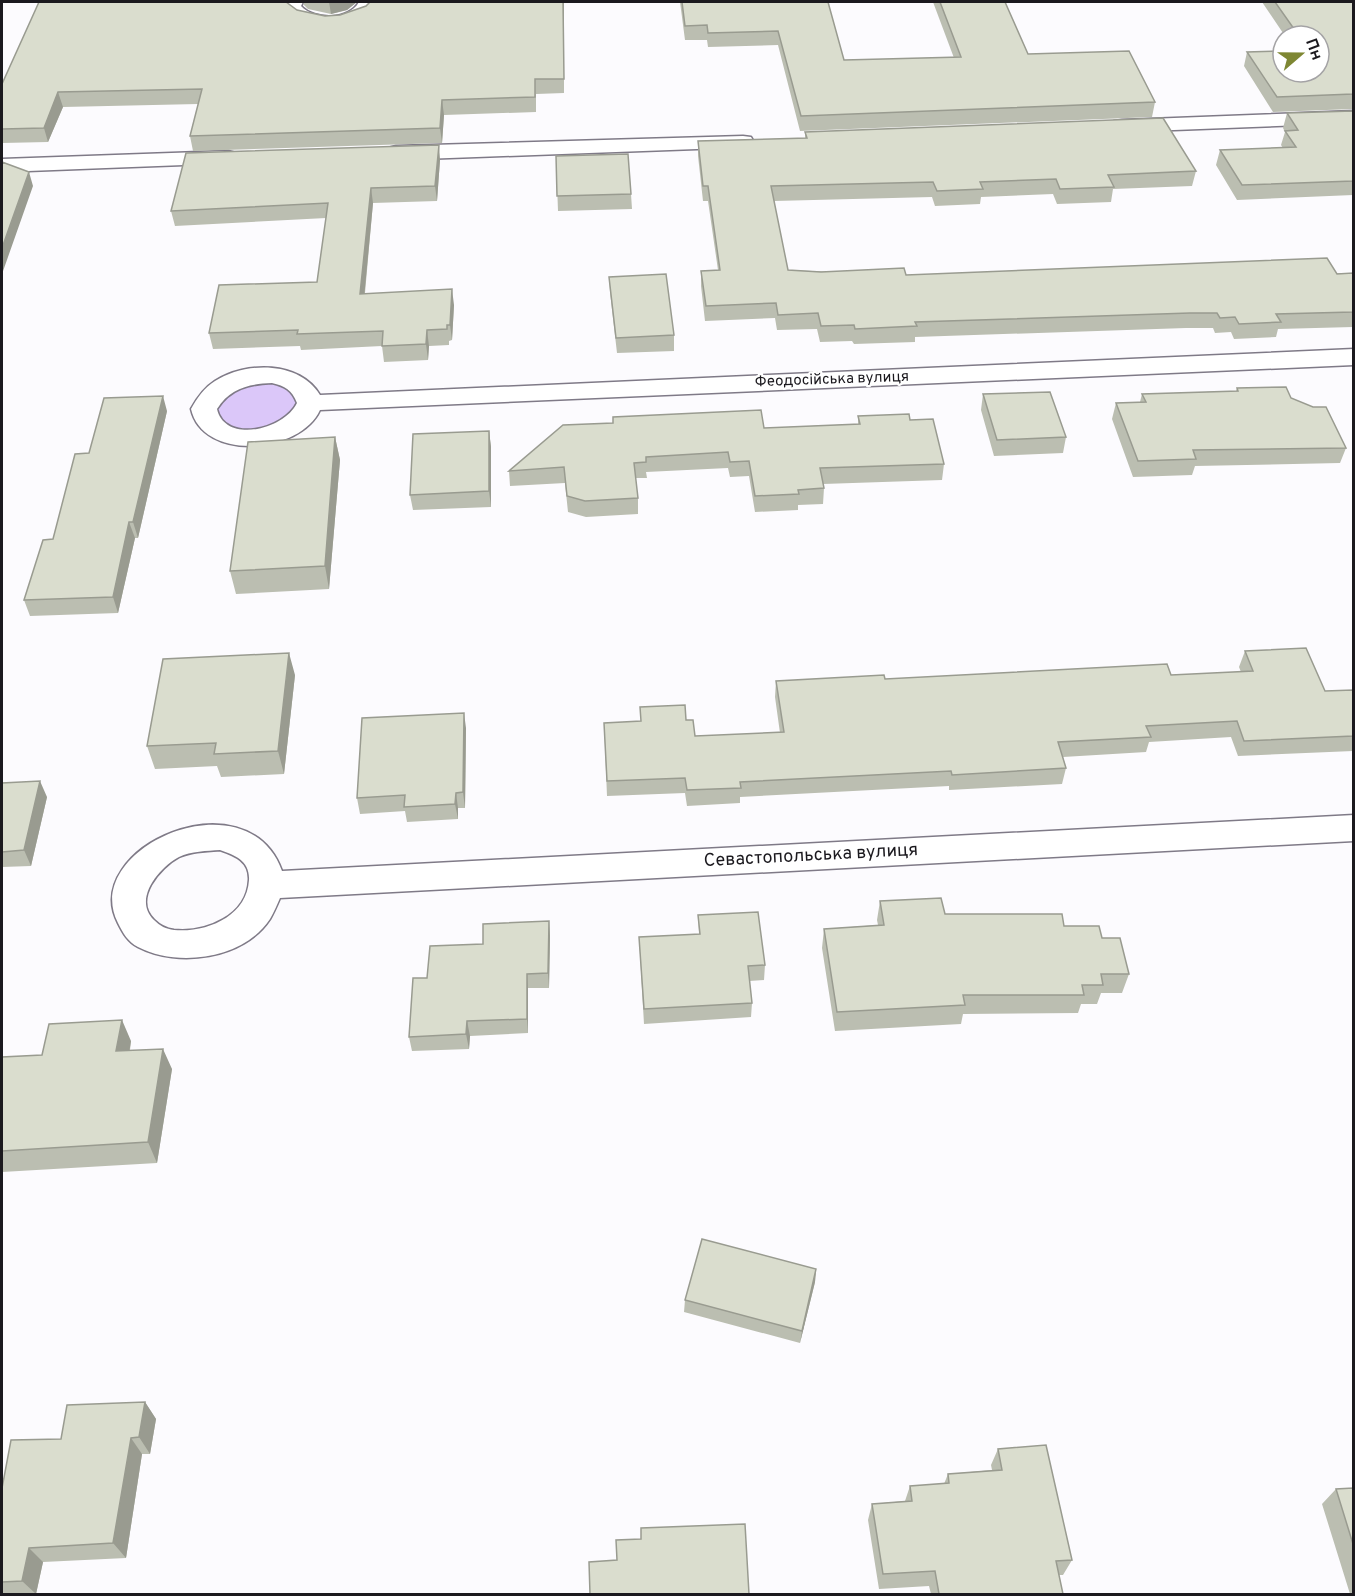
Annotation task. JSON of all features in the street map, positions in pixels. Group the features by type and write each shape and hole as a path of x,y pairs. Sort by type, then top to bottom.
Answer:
{"street":[{"path":"294,2 291,7 295,14 320,22 354,17 364,11 369,2 392,3"},
{"path":"1103,127 1353,117"},
{"path":"373,154 768,141"},
{"path":"2,166 253,158"},
{"name":"Феодосійська вулиця","path":"310,403 1353,357"},
{"name":"Севастопольська вулиця","path":"268,885 1353,828"}],"shaded area":[{"path":"249,377 306,390 288,428 222,433 211,396"}],"building":[{"path":"39,2 286,2 297,10 325,16 340,15 366,6 370,2 563,2 564,79 535,79 535,97 442,100 440,128 190,136 202,89 58,92 44,128 2,129 2,84"},
{"path":"682,2 828,2 844,60 961,57 940,2 1005,2 1028,54 1129,51 1155,102 801,116 778,31 708,33 707,25 685,26"},
{"path":"1275,2 1353,2 1353,94 1277,97 1247,52 1271,51 1271,84 1331,84 1331,24 1291,24"},
{"path":"1353,111 1353,181 1242,185 1220,150 1296,147 1285,131 1298,130 1287,113"},
{"path":"1163,118 1196,171 1108,175 1114,187 1060,189 1056,179 980,182 983,189 937,191 933,182 771,186 788,270 821,272 904,268 906,275 1327,258 1337,274 1353,273 1353,312 1276,314 1281,322 1239,324 1235,317 1220,318 1217,313 1190,313 915,322 917,326 855,329 854,325 821,326 818,313 778,315 776,303 706,306 701,271 720,270 708,186 703,186 698,141 807,138 805,132"},
{"path":"439,145 435,186 371,188 360,294 452,289 450,325 447,325 447,329 427,330 426,344 382,346 383,331 297,334 298,330 209,333 219,285 317,282 328,203 171,211 186,153"},
{"path":"628,154 631,194 557,196 556,156"},
{"path":"2,162 29,172 2,248"},
{"path":"666,274 674,335 616,338 609,277"},
{"path":"1286,387 1291,398 1313,407 1326,407 1346,448 1193,450 1196,459 1138,461 1116,403 1146,402 1142,394"},
{"path":"1050,392 1066,437 997,440 983,394"},
{"path":"163,396 133,522 129,522 113,597 24,600 43,540 53,539 75,454 89,453 104,398"},
{"path":"761,410 764,428 860,424 858,416 909,414 910,420 933,419 944,464 820,468 824,488 798,490 799,494 755,496 749,461 730,462 728,452 646,457 646,462 634,463 638,498 585,501 567,496 564,467 509,471 563,425 613,423 613,417"},
{"path":"489,431 489,491 410,495 413,434"},
{"path":"335,437 325,566 230,571 248,442"},
{"path":"1306,648 1325,691 1353,690 1353,736 1244,741 1237,721 1146,726 1151,737 1058,742 1066,768 952,775 951,771 740,782 741,788 687,790 685,778 607,781 604,723 641,721 640,707 685,705 686,720 693,720 695,736 784,732 776,681 884,675 885,679 1167,664 1171,675 1253,671 1245,651"},
{"path":"289,653 278,751 214,754 216,743 147,746 163,659"},
{"path":"464,713 463,792 456,793 455,804 404,807 405,795 357,798 362,718"},
{"path":"40,781 24,850 2,852 2,783"},
{"path":"941,898 945,914 1062,914 1064,926 1099,926 1102,938 1120,938 1129,974 1101,974 1103,985 1082,985 1084,995 963,995 965,1005 837,1012 824,929 884,925 880,901"},
{"path":"758,912 765,965 748,966 752,1003 644,1009 639,937 700,934 698,915"},
{"path":"549,921 548,973 527,974 527,1019 467,1021 466,1034 409,1037 413,978 427,978 430,946 483,944 483,924"},
{"path":"122,1020 116,1051 163,1049 148,1142 2,1151 2,1057 42,1055 49,1024"},
{"path":"702,1239 816,1269 802,1331 685,1300"},
{"path":"145,1402 139,1437 131,1438 113,1543 29,1548 22,1581 2,1582 2,1488 11,1440 61,1439 67,1405"},
{"path":"1046,1445 1072,1560 1056,1561 1063,1594 939,1594 935,1571 883,1574 872,1504 912,1501 910,1486 949,1483 948,1474 1002,1470 998,1449"},
{"path":"1353,1488 1353,1544 1336,1489"},
{"path":"745,1524 749,1594 590,1594 589,1562 617,1560 616,1540 641,1539 641,1528"}]}
